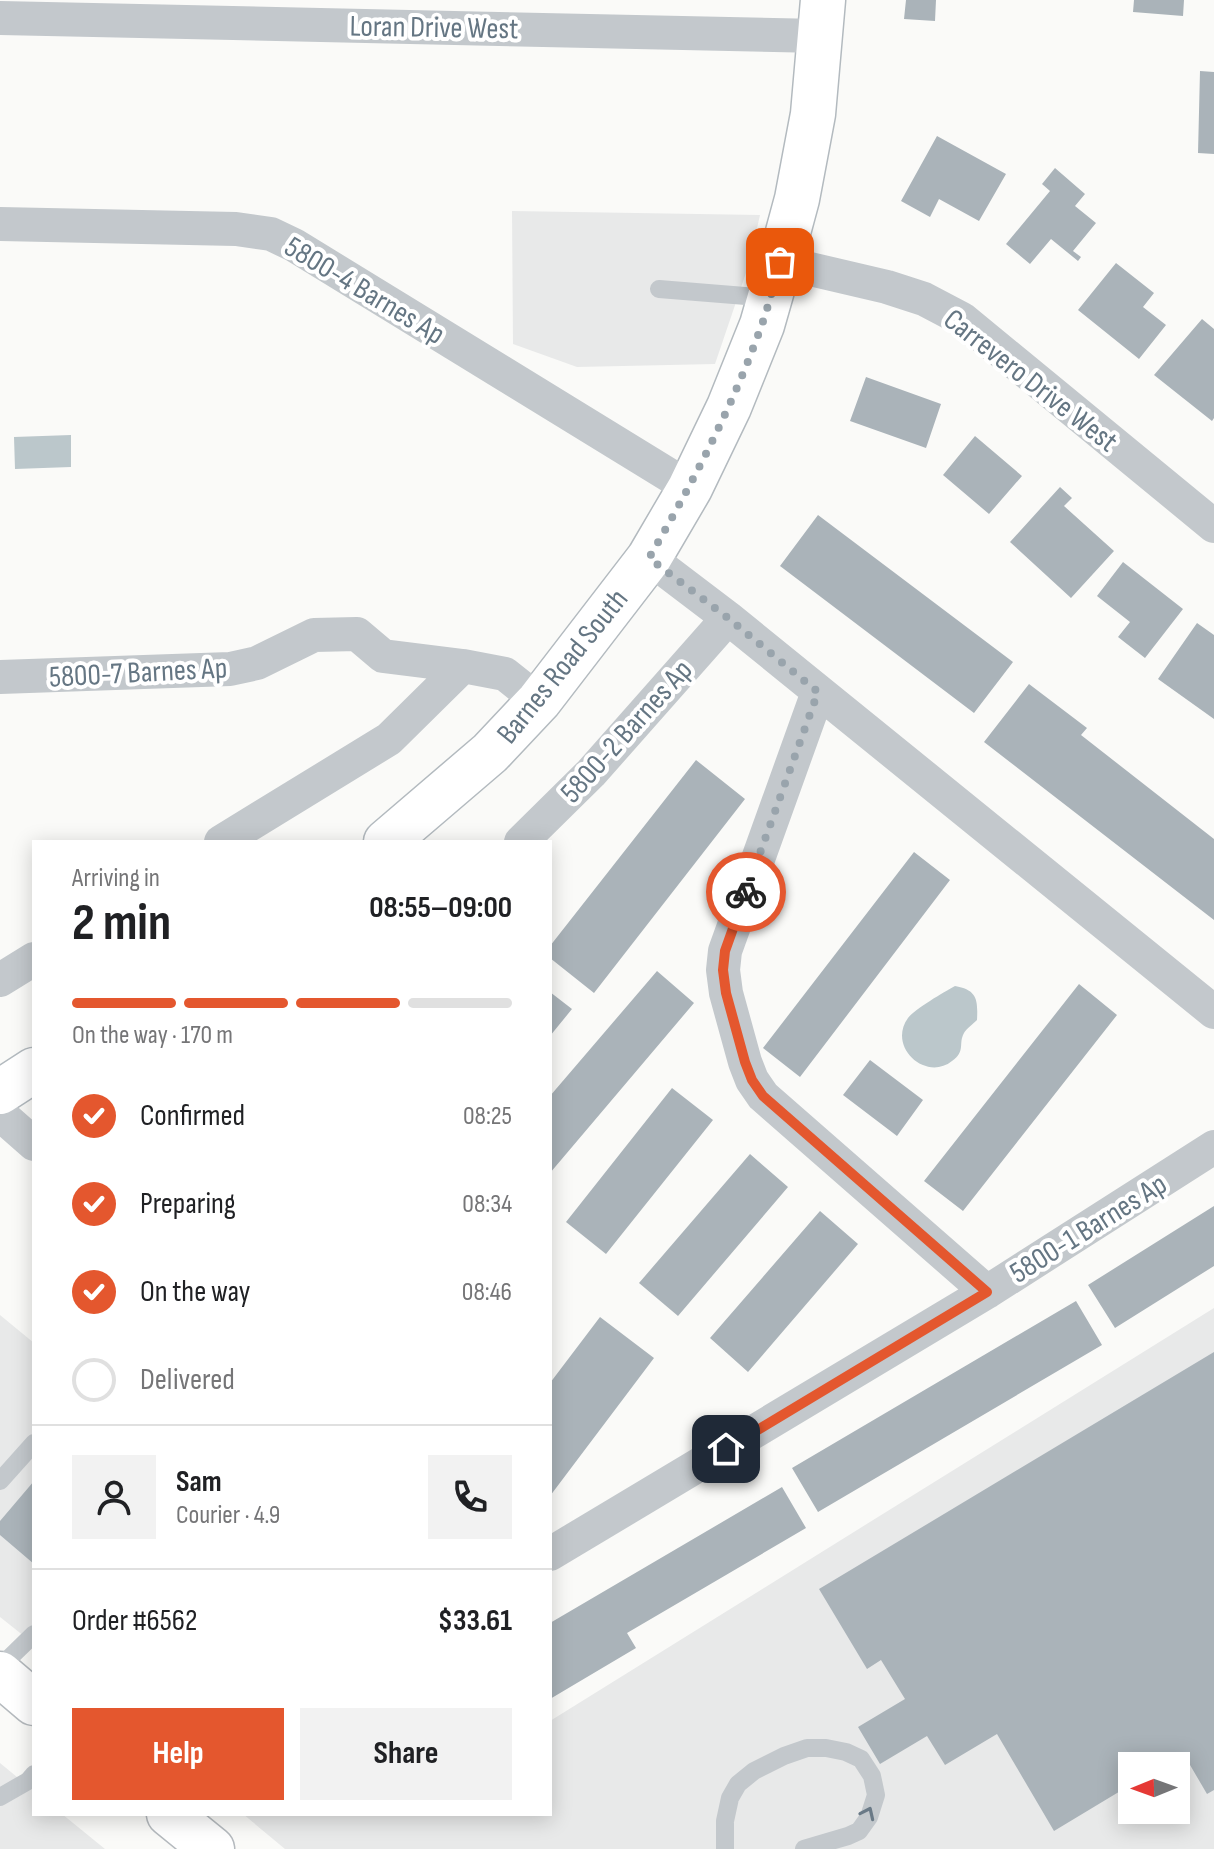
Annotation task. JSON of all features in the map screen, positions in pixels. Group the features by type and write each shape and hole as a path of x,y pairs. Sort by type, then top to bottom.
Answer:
{"street":[{"name":"Loran Drive West","path":"0,18 822,18"},
{"name":"Barnes Road South","path":"388,840 490,753 539,701 649,558 690,488 729,407 762,325 775,280 797,199 813,114 822,18"},
{"name":"5800-4 Barnes Ap","path":"0,224 236,229 271,234 294,245 690,488"},
{"name":"Carrevero Drive West","path":"775,280 887,287 924,299 962,319 1214,526"},
{"path":"649,558 728,618 1214,1012"},
{"name":"5800-2 Barnes Ap","path":"523,840 591,773 728,618"},
{"name":"5800-7 Barnes Ap","path":"0,677 230,669 257,663 314,635 357,634 383,656 505,674 539,701"},
{"path":"224,840 389,739 463,666"},
{"path":"818,692 725,951 723,970 726,993 745,1062 763,1096 987,1292"},
{"path":"0,980 32,960"},
{"path":"0,1092 32,1071"},
{"path":"0,1114 32,1142"},
{"name":"5800-1 Barnes Ap","path":"552,1553 987,1292 1214,1147"},
{"path":"0,1674 32,1701"},
{"path":"171,1816 212,1849"}],"lane":[{"path":"659,289 775,280"},
{"path":"0,1481 32,1445"},
{"path":"0,1667 32,1636"},
{"path":"725,1849 725,1821 730,1798 738,1784 754,1771 807,1748 846,1752 861,1759 872,1776 876,1795 869,1817 859,1831 804,1849"},
{"path":"0,1797 32,1776"}],"shaded area":[{"path":"512,211 760,215 749,264 715,364 577,367 513,344"},
{"path":"71,435 71,467 15,469 14,437"},
{"path":"955,986 968,990 975,997 977,1020 964,1033 960,1051 952,1061 942,1066 921,1064 906,1050 902,1040 903,1029 912,1014"},
{"path":"1214,1308 1214,1849 285,1849 245,1816 552,1816 552,1720"},
{"path":"0,1315 32,1341 32,1642 0,1617"},
{"path":"0,1763 32,1789 32,1816 64,1816 105,1849 0,1849"}],"building":[{"path":"906,0 936,0 935,21 904,19"},
{"path":"1134,0 1184,0 1183,16 1133,12"},
{"path":"1200,71 1214,72 1214,154 1198,153"},
{"path":"937,136 1006,174 979,221 939,199 930,217 901,201"},
{"path":"1055,168 1085,194 1075,206 1096,223 1073,251 1081,257 1078,261 1051,239 1030,264 1006,244 1050,191 1042,184"},
{"path":"1116,263 1154,293 1143,307 1166,325 1139,359 1078,310"},
{"path":"1202,319 1214,329 1212,421 1154,375"},
{"path":"866,377 941,404 926,448 850,421"},
{"path":"975,436 1022,476 989,514 943,475"},
{"path":"1060,487 1072,498 1064,506 1114,551 1071,598 1010,542"},
{"path":"818,515 1013,662 974,713 780,566"},
{"path":"1123,562 1183,609 1145,658 1118,637 1130,622 1097,596"},
{"path":"1197,623 1214,635 1214,719 1158,679"},
{"path":"1029,684 1087,728 1081,735 1214,839 1214,920 984,742"},
{"path":"696,760 745,799 594,993 552,960 552,943"},
{"path":"914,852 950,880 800,1077 763,1048"},
{"path":"657,971 694,1003 552,1171 552,1094"},
{"path":"1079,984 1117,1015 963,1211 924,1181"},
{"path":"552,994 572,1009 552,1034"},
{"path":"870,1060 923,1100 897,1136 843,1095"},
{"path":"672,1088 713,1120 606,1254 566,1222"},
{"path":"750,1154 788,1187 678,1316 639,1283"},
{"path":"1214,1206 1214,1266 1115,1328 1088,1285"},
{"path":"820,1211 858,1244 748,1372 710,1338"},
{"path":"1076,1301 1102,1345 818,1512 792,1468"},
{"path":"600,1317 654,1358 552,1493 552,1380"},
{"path":"1214,1352 1214,1790 1207,1794 1190,1765 1190,1752 1118,1752 1118,1792 1054,1831 997,1734 945,1765 927,1736 880,1764 858,1727 905,1699 881,1660 867,1669 819,1589"},
{"path":"32,1483 32,1562 0,1535 0,1521"},
{"path":"782,1487 806,1528 627,1633 636,1648 552,1698 552,1622"}],"way so far":[{"path":"746,892 818,692 649,558 690,488 729,407 762,325 780,262"}],"route":[{"path":"726,1449 987,1292 763,1096 752,1080 726,993 723,970 725,951 746,892"}]}
